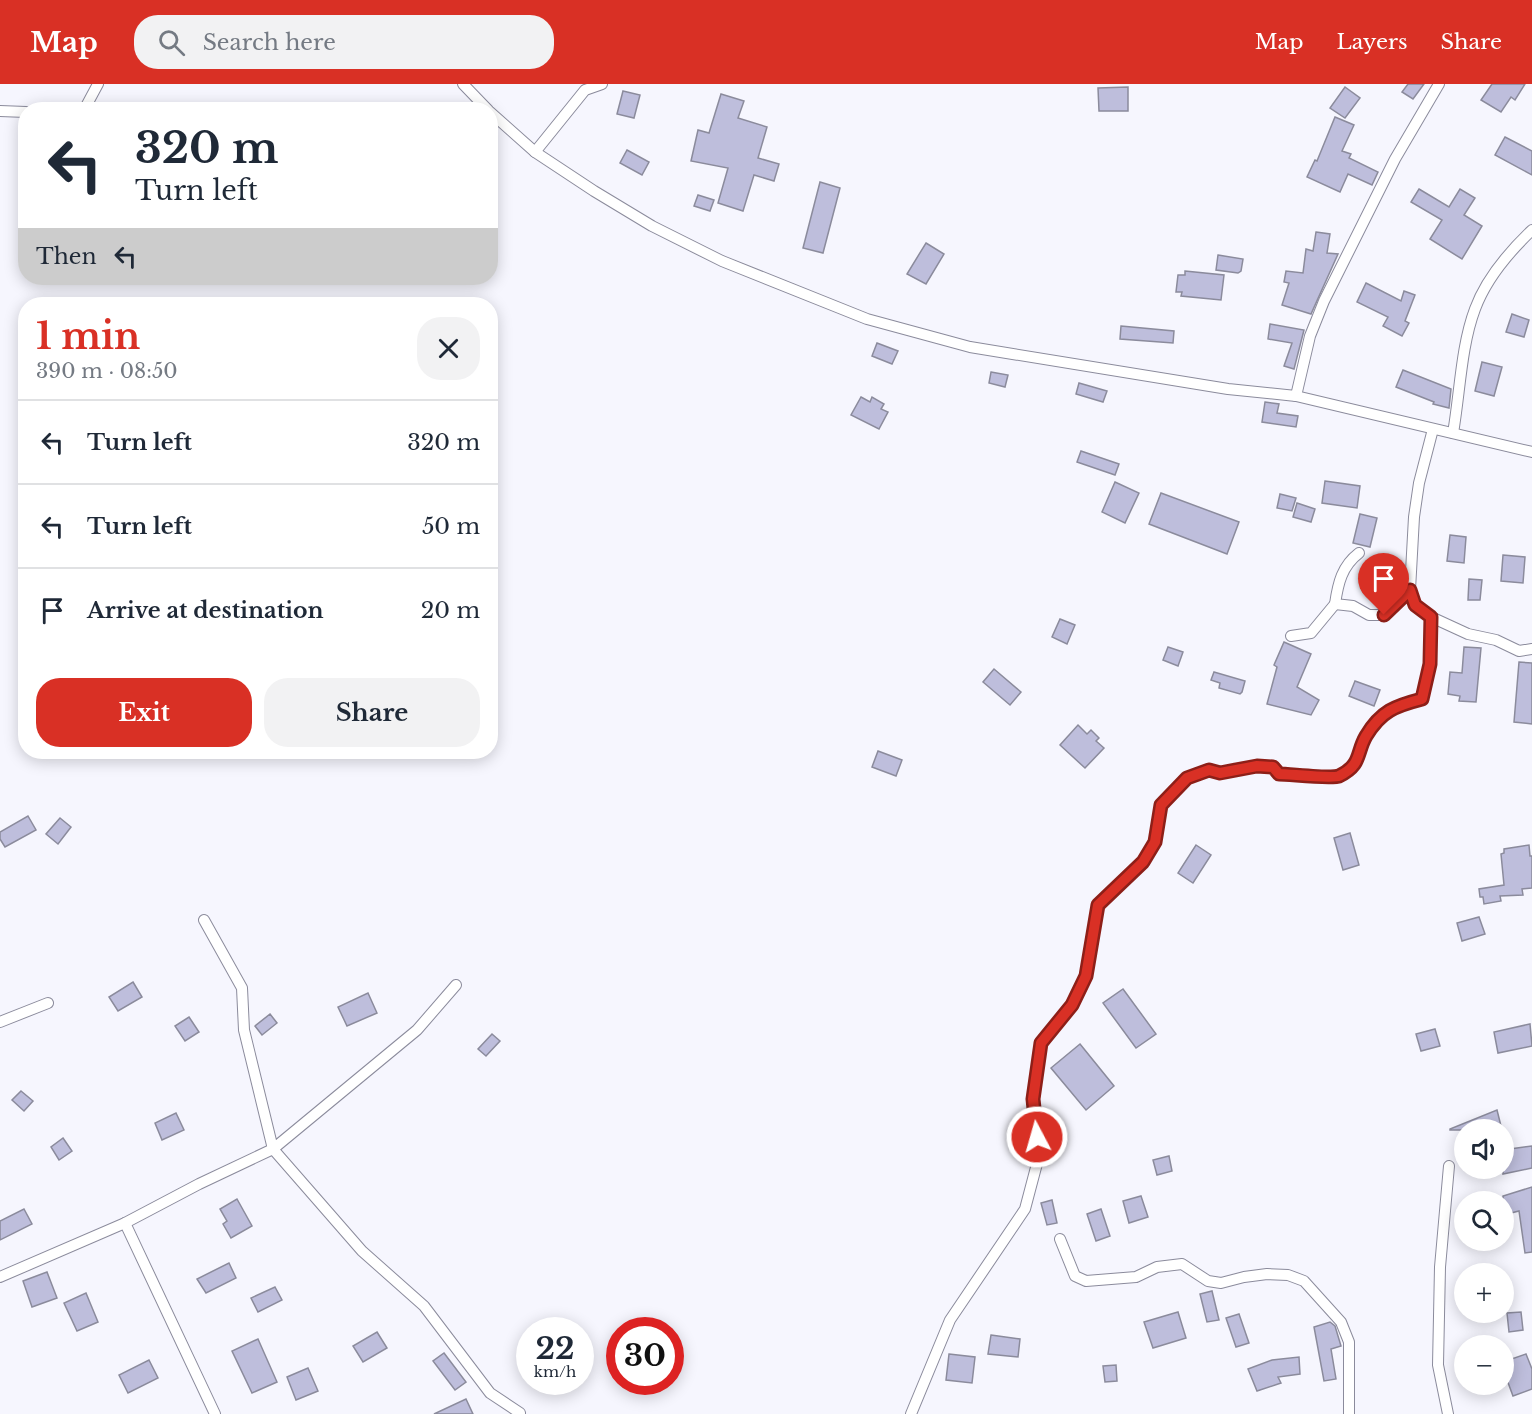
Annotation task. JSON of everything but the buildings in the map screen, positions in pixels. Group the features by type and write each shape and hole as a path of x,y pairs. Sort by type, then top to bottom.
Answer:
{"street":[{"path":"88,102 98,84"},
{"path":"463,84 480,102"},
{"path":"535,152 585,90 602,84"},
{"path":"1296,396 1310,336 1324,301 1395,159 1439,84"},
{"path":"0,111 18,112"},
{"path":"498,119 535,152 652,226 722,261 867,319 970,347 1228,389 1296,396 1532,452"},
{"path":"1453,433 1466,338 1475,307 1505,259 1532,230"},
{"path":"1433,429 1419,483 1414,518 1410,590 1415,605 1431,617 1468,634 1496,640 1519,651 1532,650"},
{"path":"1291,636 1311,633 1335,604 1341,574 1350,560 1359,553"},
{"path":"1335,604 1353,606 1370,615 1384,615 1410,590"},
{"path":"911,1414 950,1320 1025,1209 1039,1156 1033,1099 1041,1043 1072,1005 1086,976 1098,905 1143,862 1155,842 1161,805 1187,778 1209,770 1220,773 1257,766 1273,767 1279,774 1337,777 1357,763 1366,737 1381,717 1396,705 1422,699 1430,664 1431,617"},
{"path":"204,920 242,988 244,1030 273,1149 362,1251 424,1306 490,1393 520,1413"},
{"path":"0,1277 126,1223 199,1184 273,1149 417,1030 456,985"},
{"path":"0,1022 48,1003"},
{"path":"1448,1414 1438,1365 1440,1267 1449,1166"},
{"path":"126,1223 215,1414"},
{"path":"1060,1239 1075,1276 1086,1281 1136,1277 1157,1267 1182,1264 1208,1281 1221,1283 1267,1274 1288,1275 1304,1281 1341,1322 1349,1342 1349,1414"}],"route":[{"path":"1037,1137 1033,1099 1041,1043 1072,1005 1086,976 1098,905 1143,862 1155,842 1161,805 1187,778 1209,770 1220,773 1257,766 1273,767 1279,774 1337,777 1357,763 1366,737 1381,717 1396,705 1422,699 1430,664 1431,617 1415,605 1410,590 1384,615"}]}
